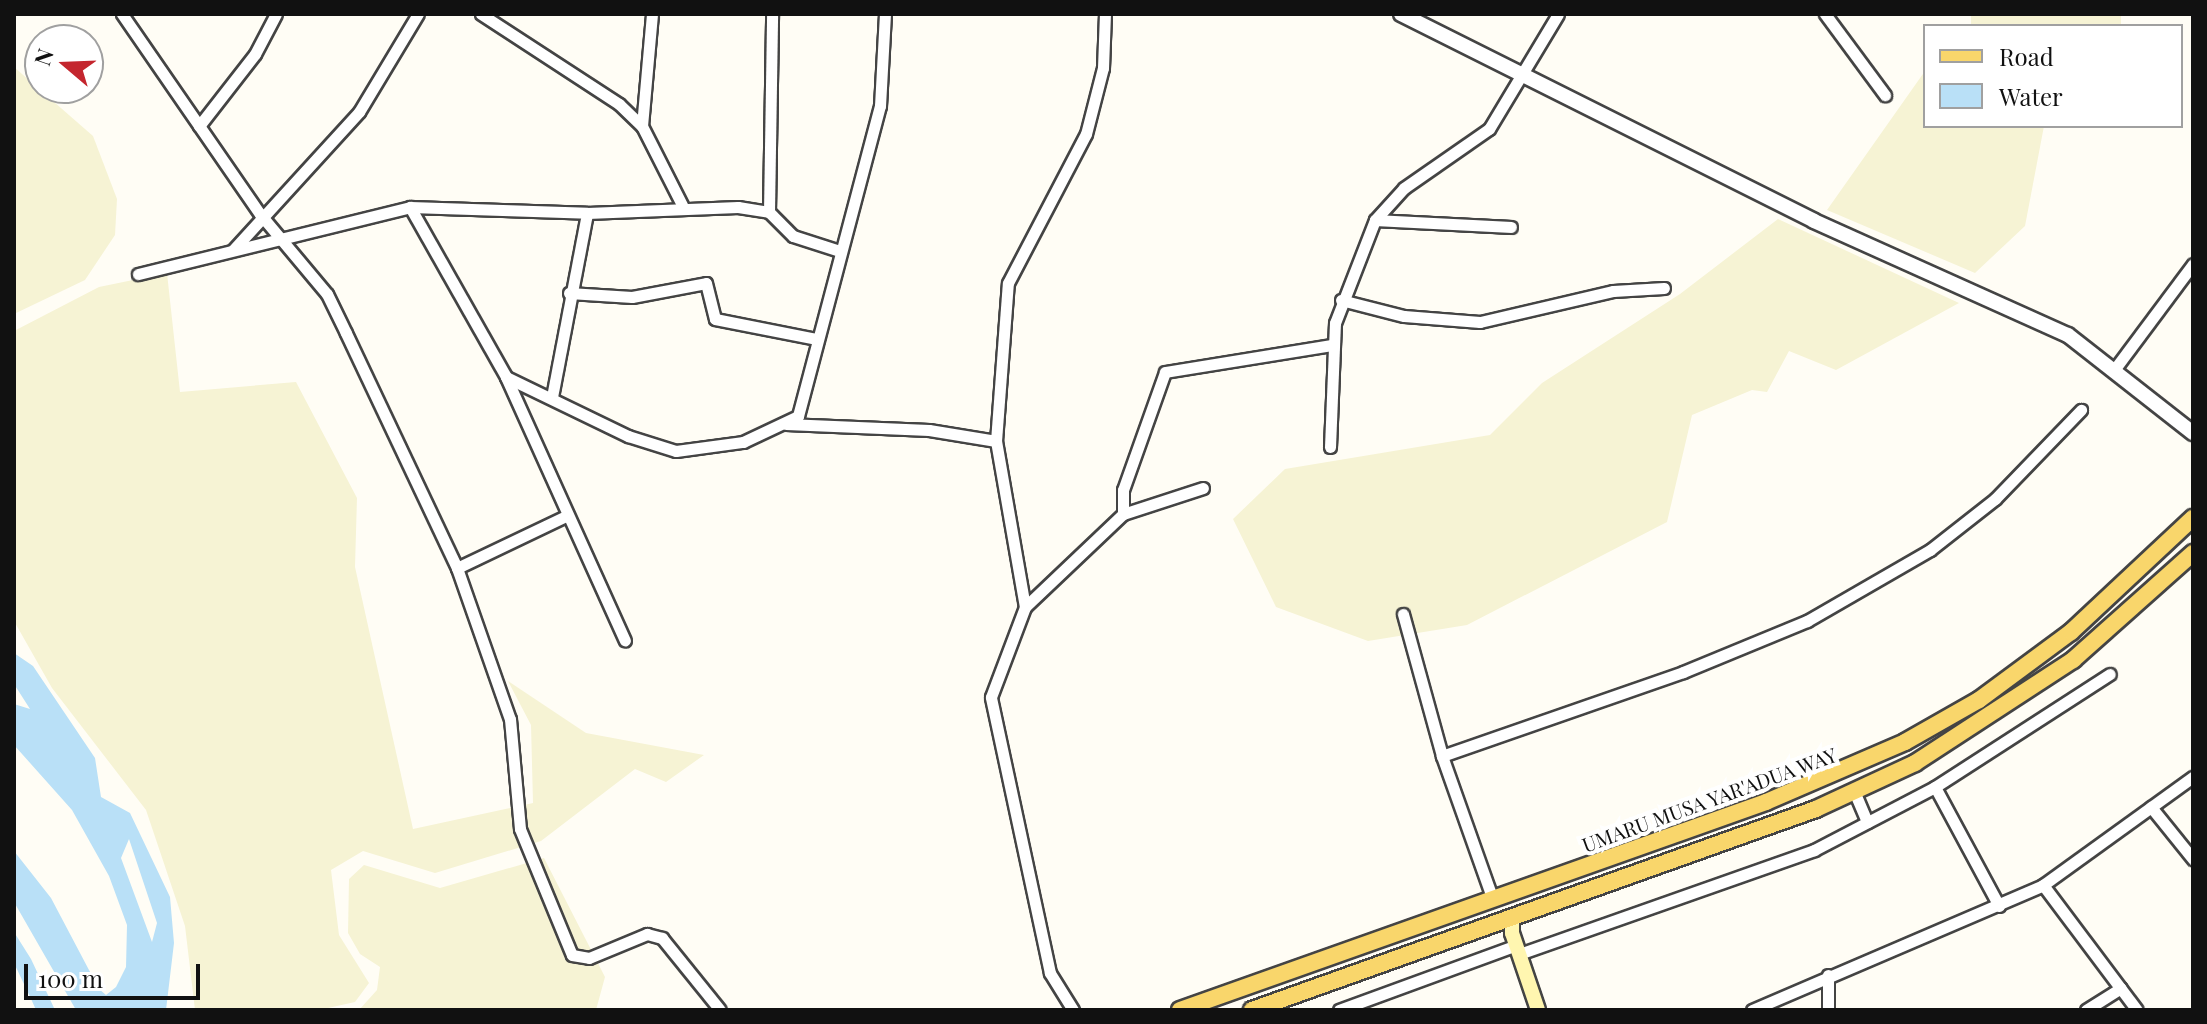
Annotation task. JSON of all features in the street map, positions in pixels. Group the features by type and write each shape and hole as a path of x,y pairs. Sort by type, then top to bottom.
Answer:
{"main road":[{"name":"UMARU MUSA YAR'ADUA WAY","path":"1180,1010 1826,780 1905,742 1979,700 2071,632 2193,518"},
{"path":"1252,1010 1854,791 1915,763 2027,694 2139,606 2193,553"},
{"path":"1512,917 1515,950 1535,1010"},
{"path":"1495,923 1515,950"}],"street":[{"path":"122,14 260,214 327,294 457,568 510,719 520,829 572,955 589,958 647,934 662,938 720,1010"},
{"path":"199,126 255,54 276,14"},
{"path":"233,250 260,214 359,112 418,14"},
{"path":"481,14 597,85 642,126 682,205"},
{"path":"642,126 652,14"},
{"path":"769,212 772,14"},
{"path":"506,377 628,436 676,451 743,442 785,424 802,405 886,78 885,14"},
{"path":"1025,607 996,441 1008,283 1086,134 1103,68 1105,14"},
{"path":"1401,14 1814,221 2068,335 2193,433"},
{"path":"1330,447 1331,345 1341,300 1375,220 1404,188 1489,129 1558,14"},
{"path":"1825,14 1885,95"},
{"path":"138,274 410,207 587,213 682,205 769,212 793,236 840,251"},
{"path":"410,207 506,377 566,516 625,640"},
{"path":"552,397 569,293 587,213"},
{"path":"1375,220 1511,227"},
{"path":"2114,370 2193,264"},
{"path":"569,293 632,297 706,283 715,319 817,339"},
{"path":"1341,300 1404,316 1480,322 1613,291 1664,288"},
{"path":"1123,514 1123,490 1165,372 1331,345"},
{"path":"1442,756 1683,672 1807,621 1930,550 1995,499 2081,410"},
{"path":"785,424 929,430 996,441"},
{"path":"1073,1010 1050,973 993,703 1025,607 1123,514 1203,488"},
{"path":"457,568 566,516"},
{"path":"1403,614 1442,756 1493,900"},
{"path":"1339,1010 1814,850 1935,787 2110,674"},
{"path":"1752,1010 2043,885 2193,777"},
{"path":"1935,787 1999,906"},
{"path":"1854,791 1867,822"},
{"path":"2151,807 2193,859"},
{"path":"2043,885 2137,1010"},
{"path":"1828,975 1828,1010"},
{"path":"2086,1010 2121,988"}],"shaded area":[{"path":"1971,14 2121,14 2121,24 1971,24"},
{"path":"14,67 24,76 24,104 56,104 93,136 117,199 115,235 85,280 14,314"},
{"path":"1923,74 1923,128 2044,128 2025,226 1975,273 1827,210"},
{"path":"1778,219 1959,303 1836,370 1789,351 1767,392 1752,390 1692,415 1667,522 1467,625 1368,641 1276,607 1233,519 1285,469 1490,435 1542,383 1680,294"},
{"path":"167,273 180,392 296,382 357,498 355,567 413,829 533,803 531,725 508,681 586,733 704,755 666,782 635,769 541,841 435,873 363,851 331,870 339,935 369,983 355,1002 319,1010 195,1010 185,926 146,810 52,688 14,621 14,331 99,287"},
{"path":"544,858 605,977 596,1010 359,1010 377,990 380,967 360,954 348,933 349,879 364,865 440,888"}],"water":[{"path":"14,653 33,666 95,758 101,797 130,813 170,897 174,943 166,1010 76,1010 14,902 14,851 51,898 99,989 106,995 116,987 126,967 127,925 109,876 72,810 14,745 14,704 30,709 14,684","holes":["129,839 157,923 152,942 121,858"]},
{"path":"14,932 31,959 55,1010 36,1010 14,963"}]}
